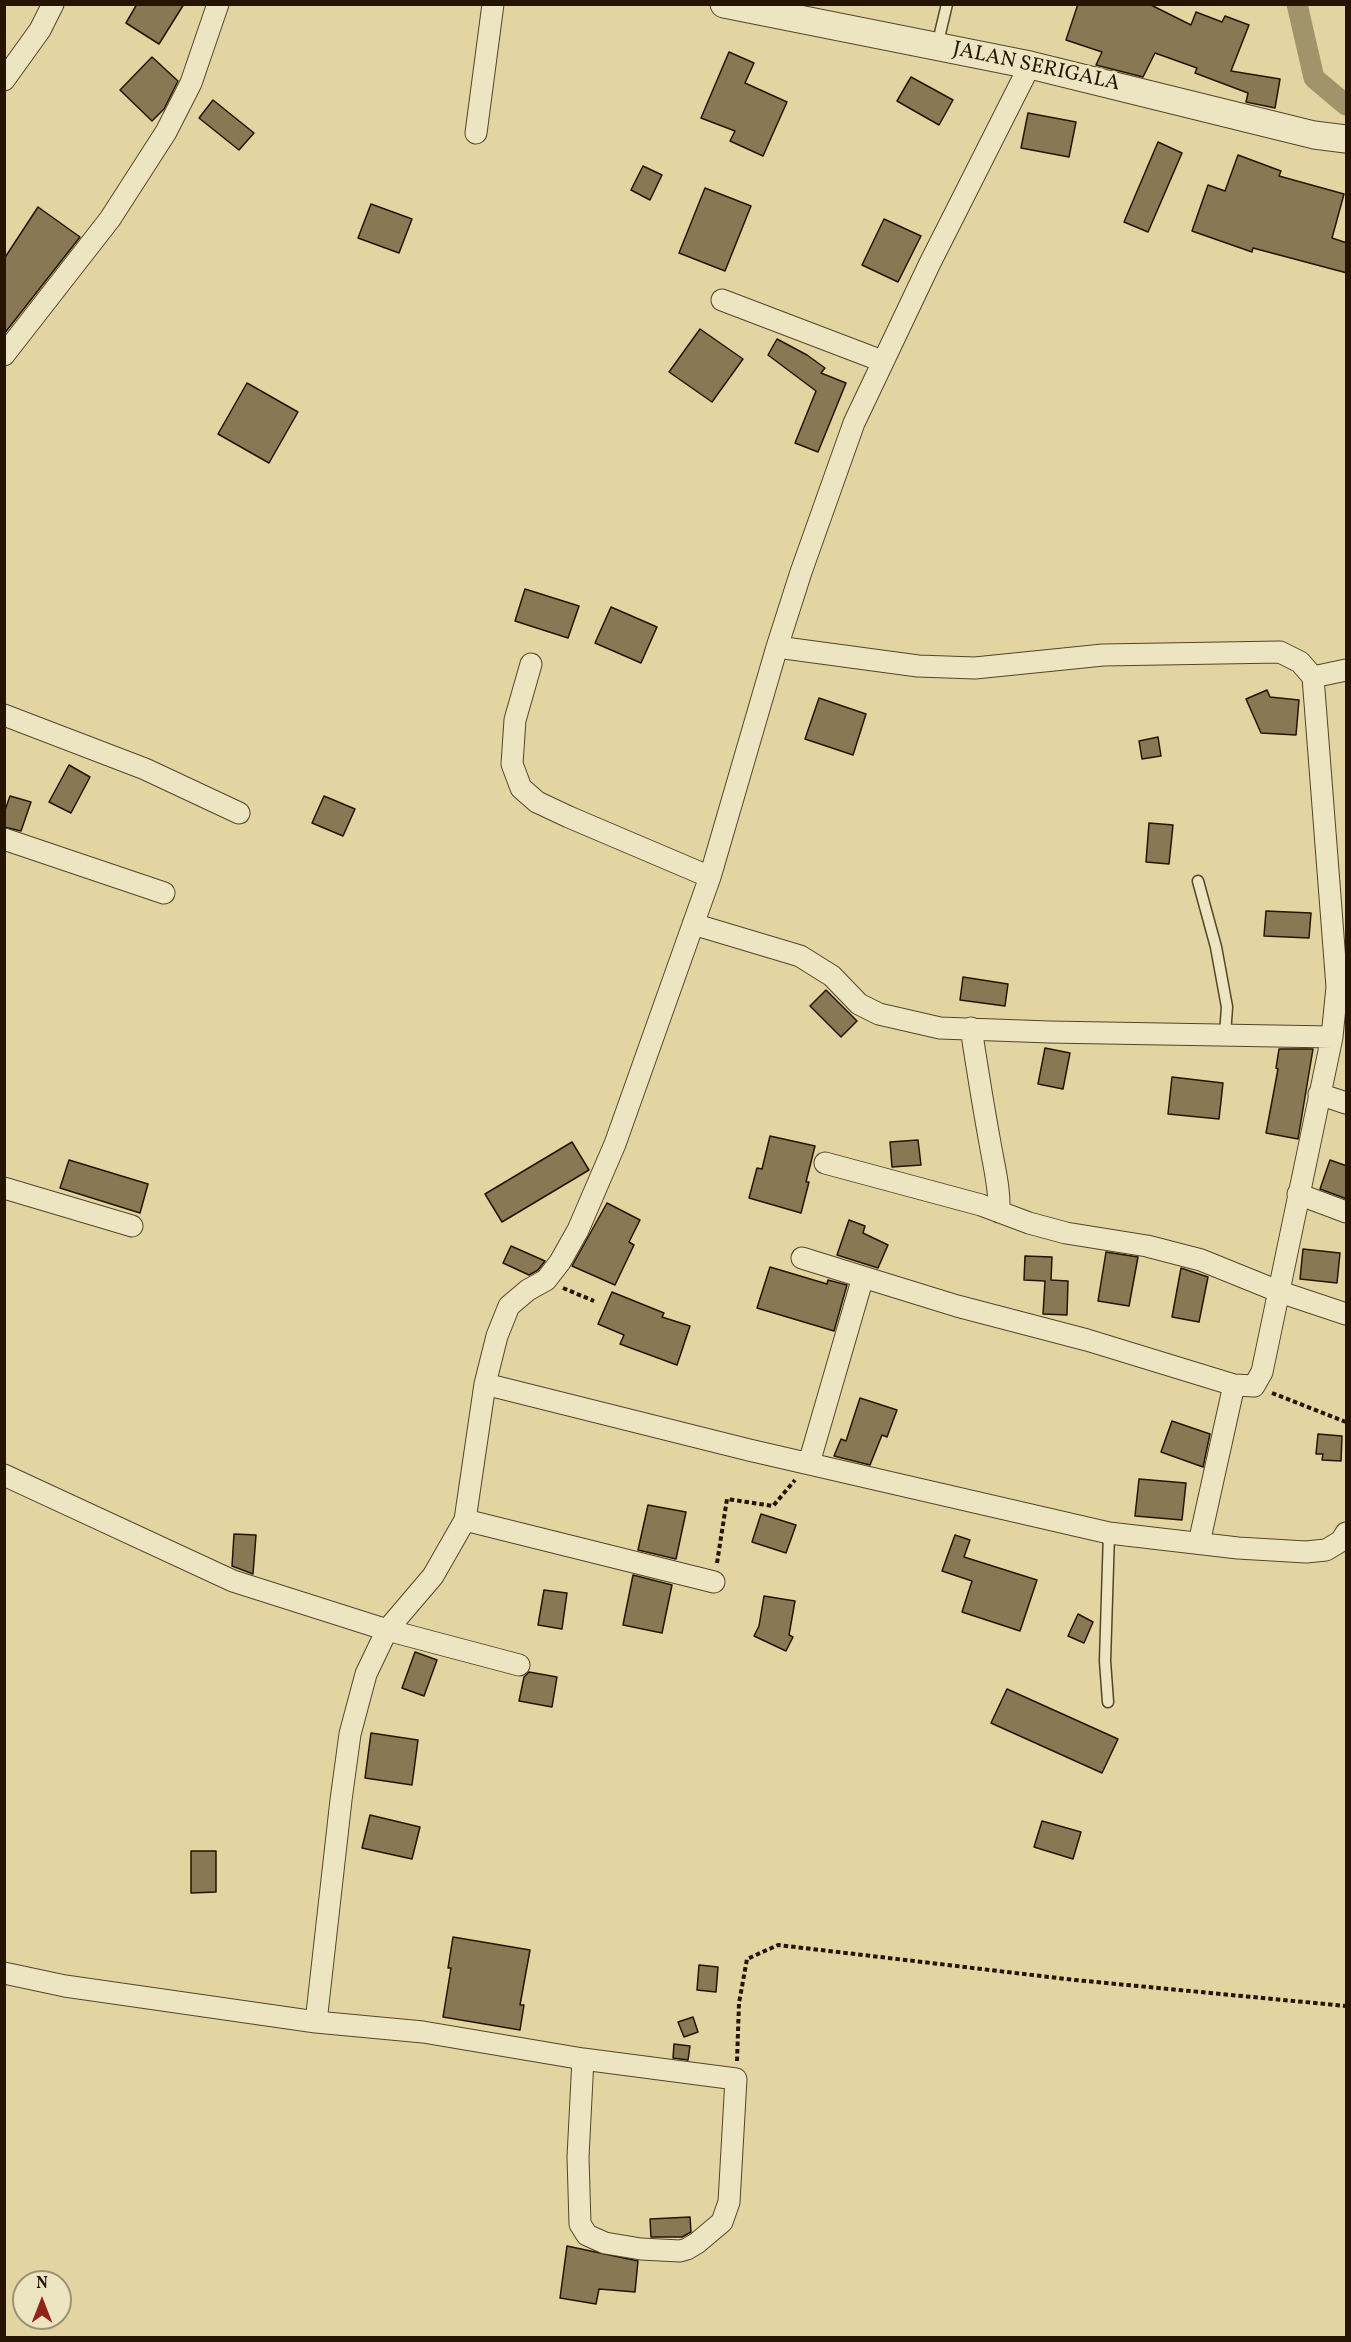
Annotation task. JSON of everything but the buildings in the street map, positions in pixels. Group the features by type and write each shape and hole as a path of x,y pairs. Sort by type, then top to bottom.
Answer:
{"street":[{"path":"4,80 40,30 53,4"},
{"path":"4,355 110,219 160,141 192,83 218,4"},
{"path":"476,133 493,4"},
{"name":"JALAN SERIGALA","path":"731,5 1029,65 1314,135 1347,140"},
{"path":"316,2022 331,1875 350,1734 366,1674 387,1630 433,1576 465,1520 485,1384 497,1336 509,1306 528,1290 546,1280 560,1262 578,1230 615,1144 710,877 777,647 854,423 882,361 1029,65"},
{"path":"722,300 882,361"},
{"path":"777,647 918,666 975,668 1103,655 1280,652 1299,662 1313,677 1342,987 1262,1372 1244,1386 1199,1543"},
{"path":"531,664 515,720 512,764 521,788 537,802 710,877"},
{"path":"1313,677 1347,670"},
{"path":"4,715 145,769 239,813"},
{"path":"4,839 164,893"},
{"path":"693,924 800,956 832,976 859,1004 879,1014 940,1028 1332,1037"},
{"path":"971,1028 995,1166 999,1212"},
{"path":"1319,1094 1347,1103"},
{"path":"825,1163 1066,1233 1147,1246 1201,1260 1280,1292 1347,1314"},
{"path":"4,1188 132,1226"},
{"path":"1298,1194 1347,1212"},
{"path":"802,1258 957,1306 1087,1340 1244,1386"},
{"path":"809,1462 863,1277"},
{"path":"485,1384 749,1450 1109,1533 1306,1552 1326,1550 1341,1541 1347,1533"},
{"path":"4,1475 233,1581 387,1630 519,1665"},
{"path":"465,1520 714,1582"},
{"path":"4,1973 65,1986 316,2022 423,2032 583,2059 736,2079 729,2202 722,2222 687,2249 680,2251 641,2249 605,2243 587,2235 580,2224 578,2157 583,2059"}],"lane":[{"path":"937,47 947,4"},
{"path":"1198,881 1216,947 1227,1007 1225,1035"},
{"path":"1108,1702 1105,1661 1109,1533"}],"path":[{"path":"546,1280 594,1301"},
{"path":"1244,1386 1347,1422"},
{"path":"714,1582 728,1499 773,1506 809,1462"},
{"path":"736,2079 739,2003 747,1959 778,1945 1075,1980 1347,2006"}],"waterway":[{"path":"1297,4 1314,78 1346,105"}]}
